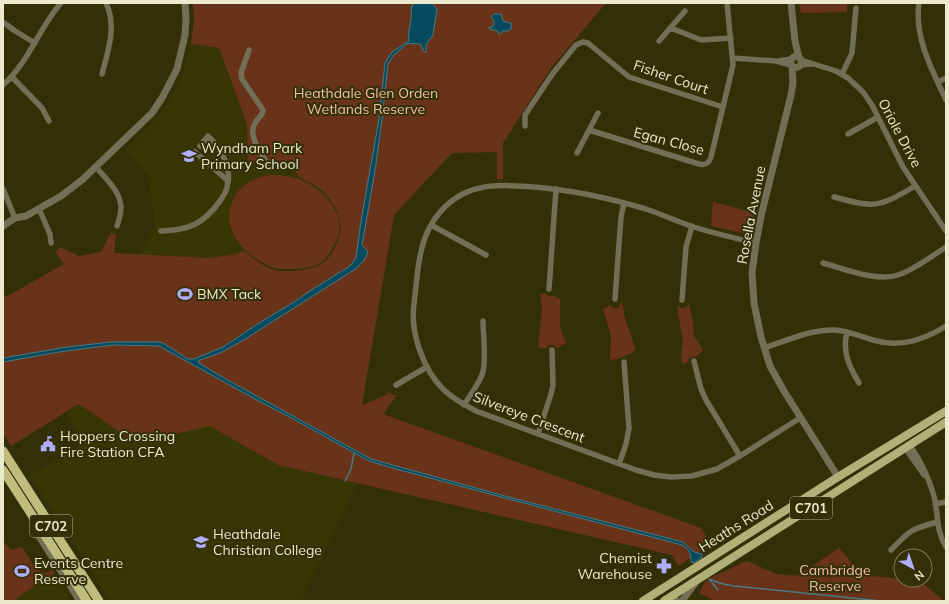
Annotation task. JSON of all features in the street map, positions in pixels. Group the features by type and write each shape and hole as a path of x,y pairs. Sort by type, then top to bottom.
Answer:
{"highway":[{"name":"C702","path":"3,451 6,463 99,601"},
{"name":"C702","path":"3,470 88,601"},
{"path":"87,582 91,591 91,596 88,601"}],"main road":[{"name":"Heaths Road","path":"643,601 838,477 946,411"},
{"name":"Heaths Road","path":"670,600 699,579 946,422"},
{"path":"902,439 908,447"},
{"path":"838,477 844,487"},
{"path":"662,588 670,600"}],"street":[{"path":"3,85 12,77 54,12 62,3"},
{"path":"102,74 110,42 111,29 111,17 106,3"},
{"path":"3,226 15,218 26,216 61,196 96,167 152,113 169,86 177,69 182,48 186,18 185,3"},
{"name":"Egan Close","path":"589,130 699,164 704,165 710,160 732,71 733,58 727,3"},
{"name":"Rosella Avenue","path":"791,3 794,20 796,62 793,83 756,243 753,265 753,289 756,317 764,348 776,377 800,418 838,477"},
{"path":"919,3 918,23 921,38 946,100"},
{"path":"842,74 852,53 856,8"},
{"path":"660,41 685,11"},
{"path":"3,22 15,32 35,43"},
{"path":"671,28 701,40 731,38"},
{"name":"Fisher Court","path":"525,126 525,115 553,73 576,45 583,42 588,43 629,77 723,107"},
{"path":"249,50 241,73 244,84 263,110 263,113 252,129 256,144 268,165"},
{"name":"Oriole Drive","path":"733,58 816,64 830,68 853,82 866,96 915,186 946,231"},
{"path":"12,77 42,108 49,121"},
{"path":"938,82 946,78"},
{"path":"577,152 598,113"},
{"path":"848,134 878,118"},
{"path":"161,231 191,227 201,222 212,212 228,187 229,178 226,165 216,145 208,136 200,146"},
{"path":"194,152 224,177 228,183"},
{"path":"96,167 116,190 120,201 121,209 117,226"},
{"name":"Silvereye Crescent","path":"756,243 692,226 646,209 593,195 556,189 520,186 489,186 479,188 458,196 438,213 430,225 426,234 420,258 413,310 414,331 418,346 427,367 442,388 464,405 476,412 619,464 654,475 682,477 710,471 740,456 800,418"},
{"path":"834,197 864,205 875,205 886,202 915,186"},
{"path":"3,189 15,218"},
{"path":"549,289 556,189"},
{"path":"615,299 621,217 624,203"},
{"path":"39,209 50,234 51,243"},
{"path":"430,225 486,255"},
{"path":"682,300 686,247 692,226"},
{"path":"823,263 872,276 889,277 903,273 946,247"},
{"path":"464,405 483,374 485,366 483,320"},
{"path":"764,348 812,332 828,330 847,332 880,342 902,343 923,338 946,326"},
{"path":"847,332 845,346 846,357 849,366 859,383"},
{"path":"538,434 553,385 552,350"},
{"path":"694,361 701,389 706,400 740,456"},
{"path":"619,464 626,444 629,428 624,362"},
{"path":"396,385 427,367"},
{"path":"908,447 930,484 936,504 937,522 941,537 946,547"},
{"path":"936,504 946,502"},
{"path":"891,550 913,529 937,522"},
{"path":"39,526 39,538 79,601"},
{"path":"682,601 699,579"}],"shaded area":[{"name":"Wyndham Park Primary School","path":"191,44 219,48 247,124 248,161 294,170 298,177 319,187 332,202 339,215 342,226 338,240 330,255 321,264 309,269 276,270 259,262 244,251 236,254 209,258 140,255 155,225 148,175 125,150 152,124 170,99 183,73"},
{"name":"Heathdale Christian College","path":"79,404 136,443 210,425 278,465 357,484 301,601 110,601 30,475 85,442 66,413"},
{"path":"55,573 72,601 16,601 14,598"}],"green space":[{"name":"Heathdale Glen Orden Wetlands Reserve","path":"193,3 606,3 551,68 503,143 503,179 497,179 497,152 452,153 394,215 362,405 386,395 388,392 393,395 397,395 383,414 701,528 711,545 678,566 672,555 278,465 210,426 136,443 79,404 11,446 3,433 3,293 6,297 64,264 55,252 60,247 79,256 101,252 111,232 116,235 114,253 209,258 236,254 244,251 266,267 279,271 291,271 304,270 320,265 330,256 337,243 340,229 339,216 331,200 321,189 296,174 294,170 248,161 247,124 219,48 191,44 194,21"},
{"path":"799,3 847,3 847,12 801,13"},
{"path":"271,175 289,176 306,182 321,192 336,211 339,218 339,231 337,239 328,255 317,265 293,269 271,267 249,253 236,238 229,221 229,212 237,193 240,189 252,181"},
{"path":"713,202 755,213 750,231 746,234 711,226"},
{"path":"545,293 550,297 553,295 560,299 560,327 566,343 558,348 553,345 549,345 545,349 538,347 542,309 540,295"},
{"path":"622,302 625,318 636,350 623,357 610,360 611,336 603,309 610,305 614,308 618,308"},
{"path":"689,304 694,336 703,350 697,356 689,358 688,362 682,364 681,355 683,343 677,305 680,308 685,308"},
{"name":"Events Centre Reserve","path":"3,542 12,550 22,547 36,569 45,573 53,570 55,573 18,597 19,598 16,599 17,601 3,601"},
{"name":"Cambridge Reserve","path":"839,548 862,575 893,578 893,588 929,588 944,601 715,601 699,593 705,582 714,576 747,561 776,574 797,576"}],"water":[{"path":"414,3 432,3 437,9 433,35 426,45 426,52 424,52 419,44 408,43 393,56 388,64 375,171 362,245 368,252 365,259 357,268 242,341 220,353 198,361 199,363 371,459 505,496 683,542 694,552 702,554 702,557 694,563 691,562 688,550 682,545 369,461 159,346 113,345 59,352 3,362 3,358 67,347 110,342 163,343 188,359 194,359 223,347 350,266 356,258 379,119 385,63 392,52 409,41 411,8"},
{"path":"494,14 501,14 503,21 511,23 511,29 508,31 503,31 499,35 498,31 490,29 489,27 492,27 494,24 494,20 491,17"}],"waterway":[{"path":"345,481 351,469 354,453"},
{"path":"709,579 734,586 881,601"},
{"path":"709,579 718,590"}],"place":[{"name":"Wyndham Park Primary School","path":"189,156"},
{"name":"BMX Tack","path":"185,294"},
{"name":"Hoppers Crossing Fire Station CFA","path":"48,444"},
{"name":"Heathdale Christian College","path":"201,542"},
{"name":"Chemist Warehouse","path":"664,566"},
{"name":"Events Centre Reserve","path":"22,571"}]}
